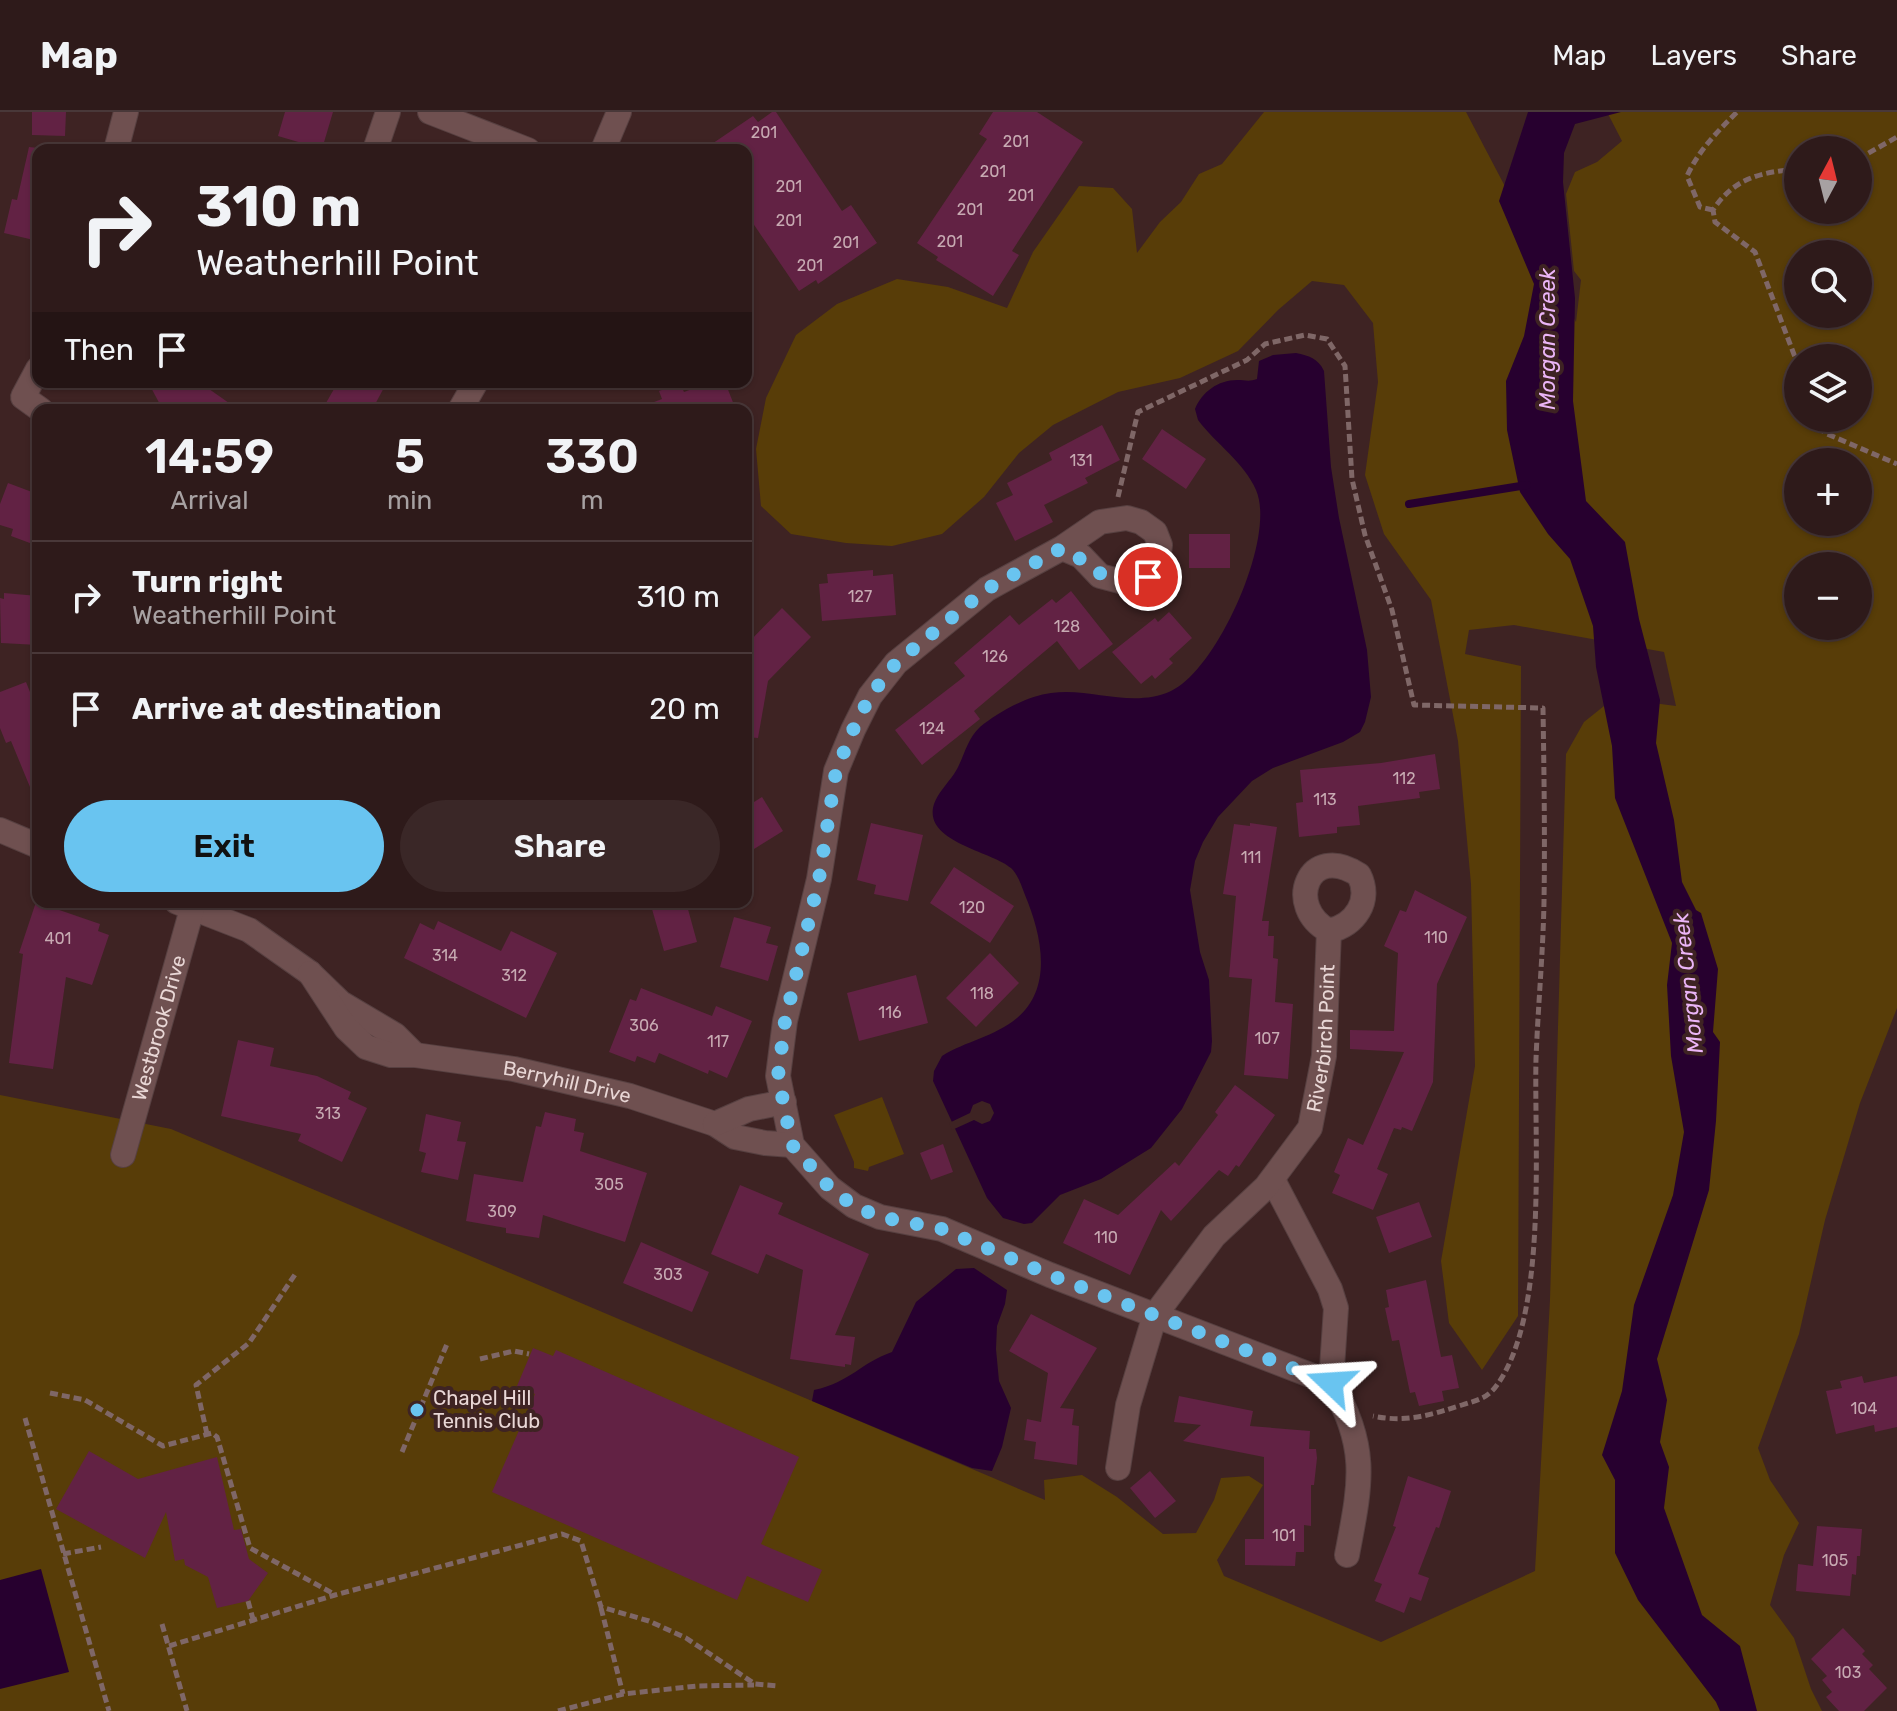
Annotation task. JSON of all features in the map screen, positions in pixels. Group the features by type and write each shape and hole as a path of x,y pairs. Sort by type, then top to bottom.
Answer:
{"street":[{"path":"118,144 126,112"},
{"path":"377,144 388,112"},
{"path":"430,112 513,144"},
{"path":"606,144 619,112"},
{"path":"1062,548 1081,556 1100,576 1131,584 1148,577 1158,561 1160,545 1155,532 1141,522 1127,518 1100,522 1062,548 987,589 896,663 870,696 836,771 819,879 785,1021 778,1076 792,1145 830,1188 854,1206 880,1217 942,1229 1331,1383"},
{"path":"0,830 32,843"},
{"name":"Westbrook Drive","path":"123,1155 187,908"},
{"name":"Berryhill Drive","path":"197,908 249,930 310,973 346,1028 366,1047 391,1055 415,1055 514,1069 630,1096 715,1124 735,1137 792,1145"},
{"name":"Riverbirch Point","path":"1155,1315 1214,1236 1273,1180 1310,1128 1324,1056 1329,931"},
{"path":"715,1124 749,1109 784,1102"},
{"path":"1273,1180 1330,1289 1336,1308 1331,1383 1352,1424 1360,1461 1360,1481 1347,1555"},
{"path":"1118,1468 1128,1405 1155,1315"}],"path":[{"path":"1713,210 1700,207 1687,176 1696,157 1713,135 1737,112"},
{"path":"1872,151 1897,137"},
{"path":"1784,170 1768,171 1726,190 1713,210 1715,222 1755,252 1790,344"},
{"path":"1113,519 1138,412 1247,360 1265,344 1305,335 1327,339 1345,366 1352,479 1365,535 1392,610 1414,705 1543,708 1544,903 1536,1059 1537,1167 1532,1265 1514,1354 1497,1386 1483,1400 1441,1413 1400,1420 1345,1409"},
{"path":"1824,432 1897,464"},
{"path":"207,1434 196,1385 249,1343 296,1273"},
{"path":"402,1452 447,1344"},
{"path":"480,1359 514,1351 529,1354"},
{"path":"50,1393 85,1400 163,1446 212,1433 217,1437 250,1548 335,1595"},
{"path":"25,1418 109,1711"},
{"path":"169,1646 335,1595 562,1534 581,1541 623,1694"},
{"path":"63,1554 101,1547"},
{"path":"248,1601 253,1620"},
{"path":"601,1607 649,1621 686,1638 755,1684"},
{"path":"162,1624 187,1711"},
{"path":"558,1711 623,1694 697,1686 779,1686"}],"shaded area":[{"path":"1264,112 1466,112 1576,322 1581,280 1574,271 1566,194 1575,172 1597,162 1622,141 1607,112 1897,112 1897,1008 1860,1103 1825,1220 1799,1334 1758,1448 1770,1480 1799,1523 1784,1555 1770,1605 1794,1638 1822,1711 0,1711 0,1095 171,1129 1045,1500 1044,1480 1082,1475 1117,1497 1163,1534 1196,1533 1214,1500 1221,1478 1249,1476 1263,1485 1217,1560 1224,1576 1381,1642 1535,1571 1550,1300 1566,754 1584,722 1614,698 1676,706 1664,652 1514,625 1469,630 1465,654 1521,666 1518,1316 1482,1370 1449,1323 1441,1261 1475,1066 1471,884 1458,741 1431,600 1384,534 1365,475 1378,382 1373,323 1344,285 1312,281 1238,351 1180,378 1118,392 1053,425 1019,453 984,497 942,534 892,546 846,543 791,534 761,506 756,449 766,398 796,335 837,304 897,279 948,287 1007,308 1033,252 1079,186 1113,188 1132,209 1137,253 1160,222 1181,202 1199,174 1222,164"},
{"path":"882,1097 904,1154 869,1167 868,1171 854,1168 834,1115"}],"water":[{"name":"Morgan Creek","path":"1528,112 1621,112 1575,124 1564,153 1563,182 1575,298 1573,401 1586,501 1625,542 1639,619 1660,700 1656,743 1674,820 1682,882 1696,910 1701,913 1718,969 1713,1032 1720,1042 1709,1190 1657,1359 1667,1400 1660,1442 1669,1467 1664,1508 1702,1615 1740,1646 1757,1711 1720,1711 1638,1600 1615,1553 1615,1480 1602,1455 1622,1391 1634,1305 1673,1195 1684,1132 1671,1056 1667,985 1672,943 1615,798 1612,746 1596,667 1593,626 1570,559 1548,534 1520,492 1507,430 1506,381 1524,336 1534,284 1499,201"},
{"path":"1296,353 1313,358 1324,371 1331,467 1367,650 1371,697 1365,722 1360,732 1343,742 1273,768 1252,781 1218,817 1203,842 1195,861 1190,890 1200,952 1209,980 1212,1041 1211,1052 1182,1109 1151,1148 1101,1179 1060,1195 1032,1223 1003,1218 987,1198 933,1081 934,1071 942,1056 1008,1024 1029,1005 1040,975 1039,942 1031,910 1014,871 1002,862 961,844 938,828 933,817 934,804 975,732 1013,706 1051,693 1126,698 1156,696 1171,691 1188,679 1206,658 1238,601 1250,569 1258,539 1260,512 1251,480 1198,420 1195,409 1206,392 1217,385 1257,379 1259,361 1273,355"},
{"path":"974,1268 1007,1290 997,1326 996,1349 999,1381 1011,1408 1002,1447 992,1471 972,1468 812,1401 814,1390 827,1387 892,1352 916,1302 956,1269"},
{"path":"41,1569 69,1672 0,1689 0,1580"}],"pier":[{"path":"982,1101 990,1104 994,1113 990,1121 982,1124 974,1120 952,1130 949,1123 970,1113 973,1105"}],"building":[{"path":"32,112 66,112 65,136 32,135"},
{"path":"285,112 333,112 323,144 305,144 278,136"},
{"path":"776,112 842,211 851,205 877,243 818,284 816,280 799,291 752,222 752,144 712,144 753,116 758,122"},
{"path":"993,112 1037,112 1083,142 1012,251 1019,255 993,296 936,260 938,257 917,243 987,139 979,134"},
{"path":"29,147 32,147 32,240 4,233 12,199 17,200"},
{"path":"151,388 208,388 230,404 160,404"},
{"path":"335,388 384,388 375,404 325,404"},
{"path":"667,388 682,388 684,392 695,388 727,388 734,404 649,404 662,399 659,391"},
{"path":"1102,425 1120,460 1085,478 1088,483 1044,505 1053,522 1015,541 996,503 1013,495 1007,483 1052,460 1049,453"},
{"path":"1162,429 1206,459 1186,489 1142,459"},
{"path":"8,483 32,492 32,544 11,536 13,529 0,525 0,504"},
{"path":"1189,534 1230,534 1230,568 1189,568"},
{"path":"873,570 873,576 893,574 896,615 822,621 819,584 828,583 827,574"},
{"path":"1071,591 1113,644 1079,670 1057,641 974,711 980,719 922,765 895,730 965,676 954,663 1010,615 1019,625 1052,599 1056,603"},
{"path":"4,593 32,595 32,645 1,643 0,598 4,599"},
{"path":"782,608 811,637 768,681 758,738 752,738 752,639"},
{"path":"1169,612 1192,638 1169,659 1173,663 1155,679 1152,675 1141,684 1112,652 1155,618 1158,622"},
{"path":"26,682 32,697 32,792 11,741 6,743 0,728 0,692"},
{"path":"1435,754 1440,789 1419,792 1420,798 1358,806 1360,825 1337,827 1337,833 1299,837 1296,803 1303,802 1300,770 1381,763"},
{"path":"762,797 783,831 752,850 752,803"},
{"path":"871,823 923,835 908,901 874,894 876,885 857,880"},
{"path":"1250,823 1277,827 1262,921 1269,921 1268,936 1274,936 1273,958 1278,959 1275,1002 1293,1004 1288,1079 1244,1075 1252,979 1229,977 1236,896 1223,894 1234,824 1250,826"},
{"path":"954,867 1014,906 990,943 930,903"},
{"path":"1415,890 1467,917 1437,984 1433,1082 1412,1131 1394,1128 1377,1169 1388,1174 1373,1210 1332,1193 1340,1175 1334,1172 1348,1138 1363,1145 1404,1052 1350,1049 1350,1030 1394,1031 1398,953 1384,946 1400,910 1406,912"},
{"path":"34,908 53,908 100,924 98,931 109,935 92,985 66,977 53,1069 9,1063 23,954 19,953"},
{"path":"652,908 688,908 697,942 664,951"},
{"path":"734,917 771,927 766,943 778,946 768,981 720,967"},
{"path":"438,921 501,951 511,931 557,953 526,1018 404,958 420,923 434,930"},
{"path":"990,953 1019,983 976,1027 946,998"},
{"path":"916,975 928,1023 859,1041 847,993"},
{"path":"641,988 712,1016 716,1006 752,1021 727,1078 709,1070 708,1074 659,1053 655,1063 637,1056 635,1062 609,1052 630,999 636,1001"},
{"path":"238,1040 274,1048 270,1066 317,1076 351,1092 348,1099 367,1108 342,1162 298,1141 301,1134 221,1116"},
{"path":"1235,1085 1275,1115 1239,1167 1236,1165 1228,1176 1219,1170 1171,1221 1161,1210 1130,1275 1063,1243 1084,1199 1118,1215 1175,1162 1179,1166 1218,1115 1215,1112"},
{"path":"545,1112 576,1119 574,1131 584,1133 580,1151 647,1173 625,1242 543,1215 539,1238 506,1233 506,1228 466,1221 474,1174 523,1182 536,1126 541,1127"},
{"path":"426,1114 461,1122 457,1141 466,1142 458,1180 421,1172 426,1153 419,1151"},
{"path":"943,1144 953,1172 931,1180 920,1153"},
{"path":"740,1185 783,1203 778,1214 869,1254 835,1335 855,1337 851,1365 845,1364 845,1367 790,1359 803,1270 766,1254 758,1274 711,1254"},
{"path":"1419,1202 1432,1237 1389,1253 1376,1217"},
{"path":"641,1242 709,1272 692,1312 623,1283"},
{"path":"1426,1280 1441,1357 1452,1355 1459,1388 1442,1391 1444,1401 1419,1406 1415,1392 1410,1393 1399,1340 1392,1341 1385,1308 1389,1307 1386,1290"},
{"path":"1031,1314 1097,1348 1060,1408 1074,1409 1072,1425 1079,1426 1077,1465 1034,1459 1036,1442 1024,1440 1027,1419 1041,1422 1048,1373 1009,1351"},
{"path":"533,1348 553,1356 556,1350 799,1457 761,1544 822,1570 808,1602 747,1576 737,1600 492,1492 535,1394 517,1386"},
{"path":"1862,1376 1864,1383 1897,1376 1897,1427 1875,1432 1874,1425 1836,1434 1826,1391 1842,1388 1840,1381"},
{"path":"1179,1396 1253,1411 1250,1426 1310,1431 1309,1449 1316,1449 1317,1458 1314,1485 1311,1485 1311,1526 1304,1525 1304,1552 1296,1552 1295,1566 1245,1565 1245,1539 1264,1539 1264,1457 1183,1441 1201,1425 1174,1422"},
{"path":"89,1451 138,1479 217,1457 234,1530 241,1529 249,1559 268,1573 248,1601 217,1608 208,1577 185,1565 184,1559 175,1561 166,1512 145,1558 56,1509"},
{"path":"1150,1471 1176,1501 1155,1518 1130,1488"},
{"path":"1408,1476 1451,1491 1439,1528 1436,1527 1418,1574 1429,1578 1421,1601 1410,1597 1404,1613 1375,1601 1382,1584 1374,1581 1396,1527 1393,1526"},
{"path":"1817,1526 1862,1529 1860,1556 1857,1556 1856,1575 1852,1574 1850,1596 1796,1591 1798,1564 1813,1566"},
{"path":"1843,1628 1865,1651 1862,1654 1873,1665 1869,1669 1887,1688 1864,1711 1839,1711 1826,1697 1832,1692 1822,1680 1827,1676 1811,1659"}],"waterway":[{"path":"1409,504 1527,485"}],"place":[{"name":"Chapel Hill Tennis Club","path":"417,1410"}],"route":[{"path":"1148,577 1131,584 1100,576 1081,556 1062,548 987,589 896,663 870,696 836,771 819,879 785,1021 778,1076 792,1145 830,1188 854,1206 880,1217 942,1229 1050,1275 1331,1383"}]}
